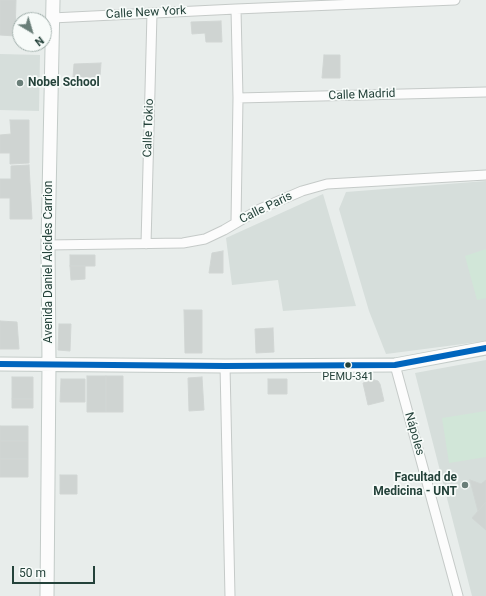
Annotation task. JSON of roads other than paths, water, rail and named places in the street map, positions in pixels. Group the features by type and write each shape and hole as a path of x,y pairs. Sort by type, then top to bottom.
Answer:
{"street":[{"name":"Avenida Daniel Alcides Carrion","path":"52,18 53,0"},
{"name":"Calle New York","path":"52,18 455,0"},
{"path":"236,9 238,98 236,222"},
{"name":"Calle Tokio","path":"146,244 152,13"},
{"name":"Avenida Daniel Alcides Carrion","path":"47,596 49,364 48,245 51,52"},
{"name":"Calle Madrid","path":"238,98 486,92"},
{"name":"Calle Paris","path":"48,245 183,243 205,239 260,209 302,190 327,184 486,175"},
{"path":"0,364 225,366 395,365 486,348"},
{"name":"Nápoles","path":"395,365 458,596"},
{"path":"225,366 230,596"}],"place":[{"name":"Nobel School","path":"20,83"},
{"name":"PEMU-341","path":"348,365"},
{"name":"Facultad de Medicina - UNT","path":"465,485"}]}
